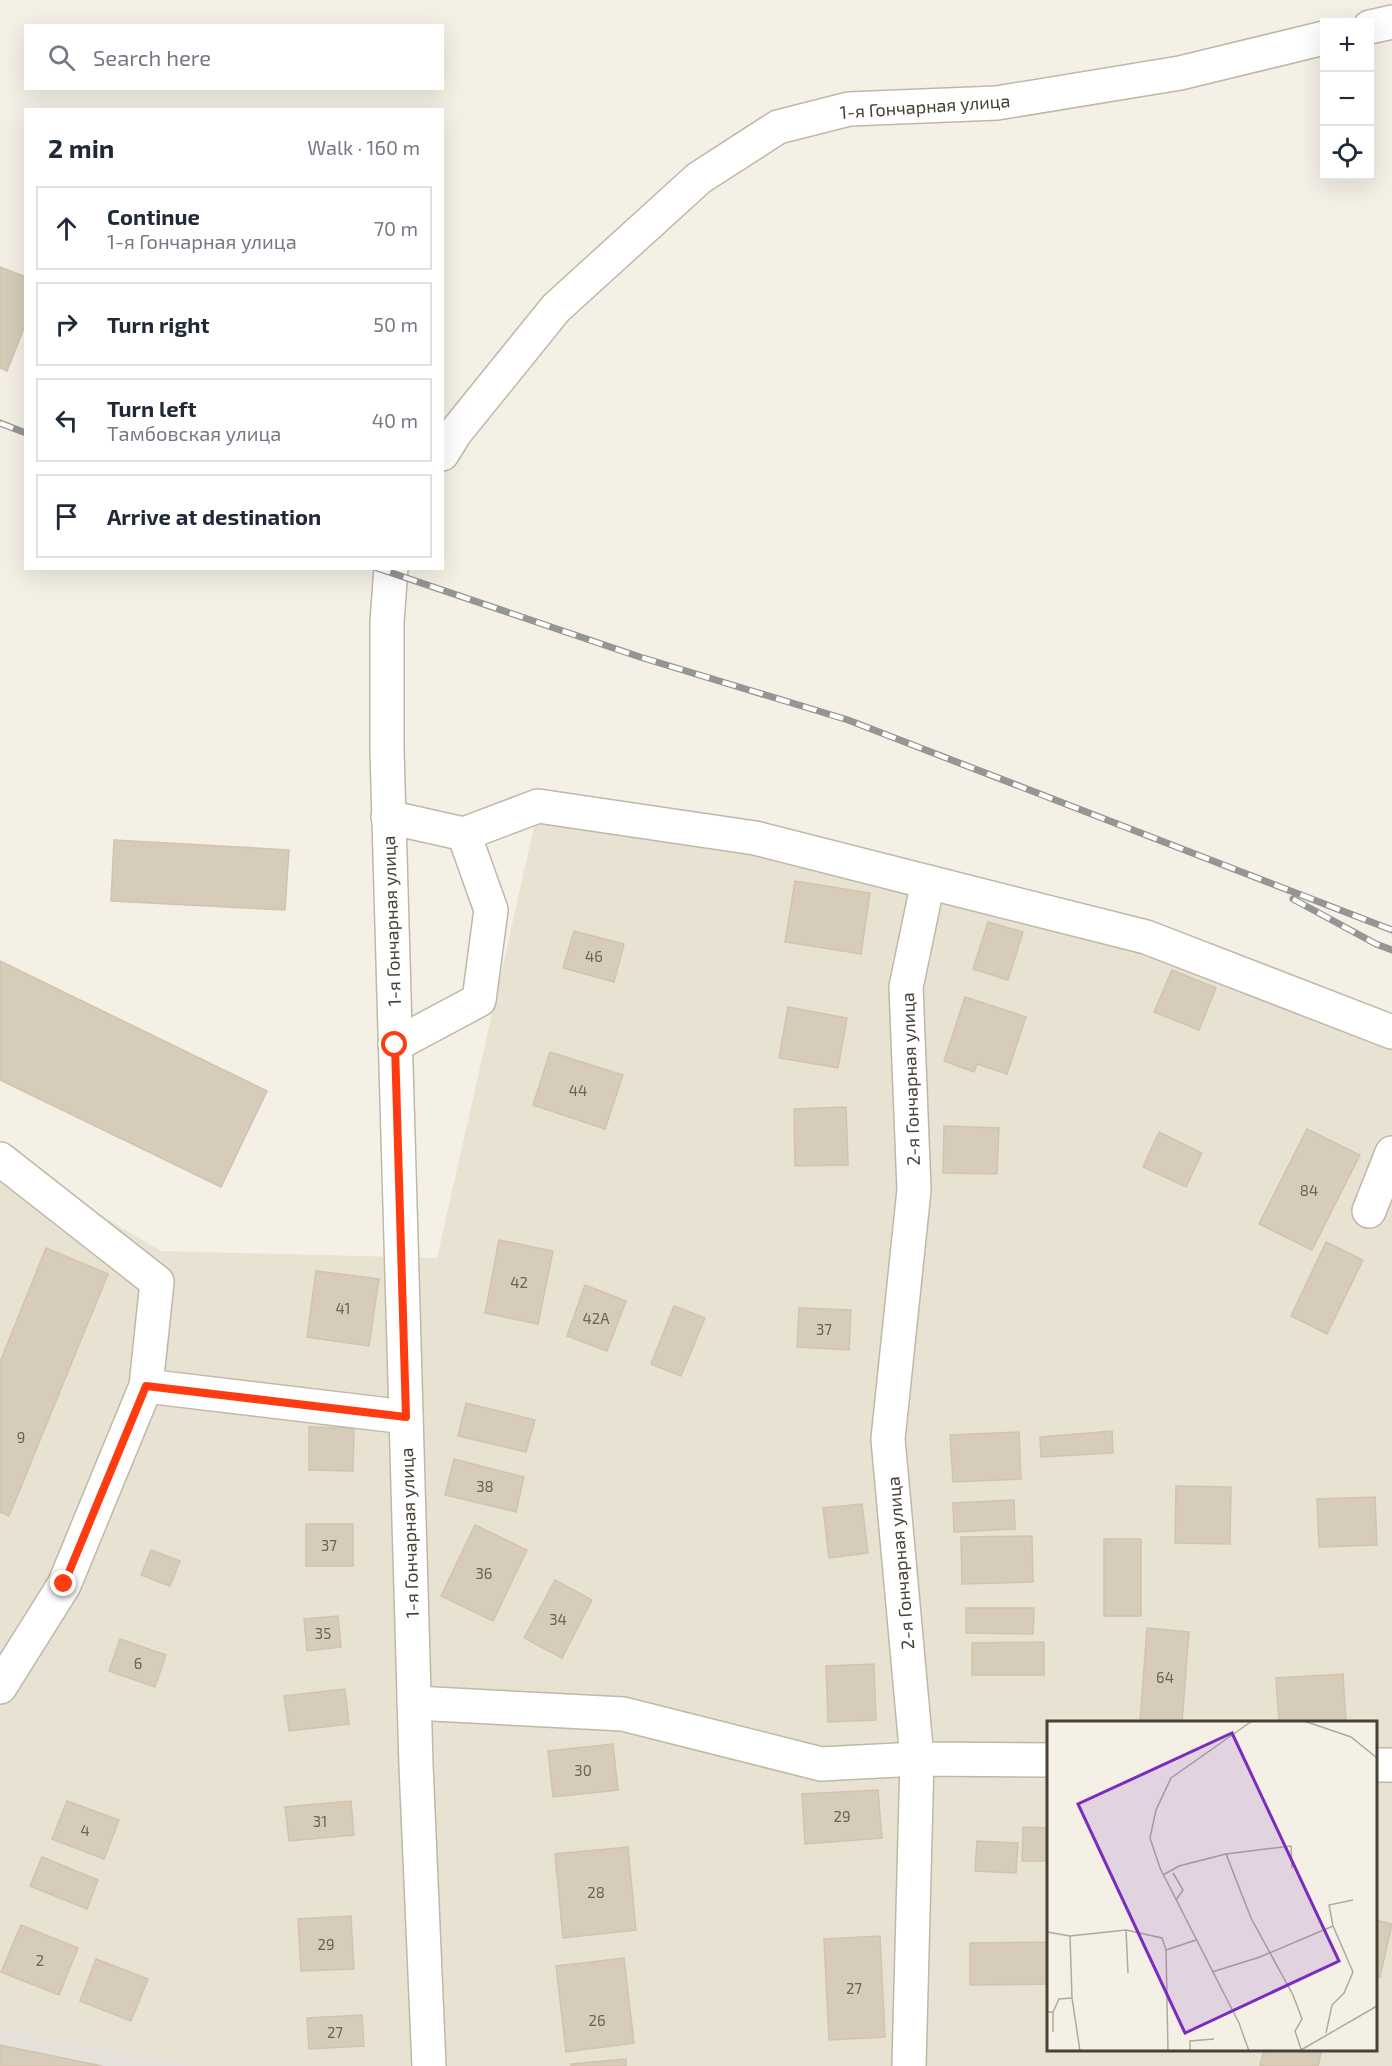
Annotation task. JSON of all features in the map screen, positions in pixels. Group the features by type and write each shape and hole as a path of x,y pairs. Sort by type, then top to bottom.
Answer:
{"street":[{"path":"1374,26 1392,22"},
{"name":"1-я Гончарная улица","path":"444,451 455,433 556,308 699,178 778,127 849,109 1009,101 1180,73 1320,39"},
{"name":"1-я Гончарная улица","path":"391,570 387,622 388,817 414,1703 429,2066"},
{"path":"388,817 464,834 538,806 755,838 1146,937 1392,1032"},
{"path":"395,1045 478,1000 491,910 464,834"},
{"name":"2-я Гончарная улица","path":"909,2066 917,1759 888,1439 914,1190 906,987 928,882"},
{"path":"1369,1211 1392,1153"},
{"path":"0,1159 157,1282 146,1386 64,1584 0,1687"},
{"path":"146,1386 406,1417"},
{"path":"414,1703 623,1714 822,1764 917,1759 1047,1760"},
{"path":"1377,1765 1392,1766"}],"shaded area":[{"path":"537,814 1004,885 1392,1020 1392,2066 0,2066 0,1156 161,1251 437,1258"},
{"path":"0,2029 194,2066 0,2066"}],"building":[{"path":"0,267 24,276 24,328 7,371 0,368"},
{"path":"114,840 289,850 285,910 111,901"},
{"path":"795,881 870,893 861,954 785,942"},
{"path":"988,922 1023,932 1008,980 973,969"},
{"path":"574,931 624,944 614,982 563,968"},
{"path":"0,961 267,1091 221,1187 0,1080"},
{"path":"1172,970 1216,988 1199,1030 1154,1012"},
{"path":"965,997 1026,1017 1007,1074 977,1064 974,1072 944,1061"},
{"path":"788,1007 847,1018 838,1068 779,1058"},
{"path":"550,1052 623,1075 605,1129 533,1105"},
{"path":"846,1107 848,1165 795,1166 794,1109"},
{"path":"944,1126 999,1128 997,1174 943,1173"},
{"path":"1307,1129 1360,1155 1312,1250 1259,1224"},
{"path":"1159,1132 1202,1153 1186,1187 1143,1167"},
{"path":"499,1240 553,1251 538,1324 485,1313"},
{"path":"1326,1242 1363,1260 1327,1334 1291,1316"},
{"path":"46,1248 108,1274 9,1516 0,1512 0,1362"},
{"path":"316,1271 379,1279 369,1346 307,1337"},
{"path":"585,1285 626,1301 607,1351 567,1336"},
{"path":"674,1306 705,1318 681,1376 651,1364"},
{"path":"799,1308 851,1310 849,1350 797,1347"},
{"path":"466,1403 535,1420 526,1452 458,1436"},
{"path":"309,1427 354,1428 353,1471 309,1470"},
{"path":"1112,1431 1113,1453 1041,1457 1040,1437"},
{"path":"1019,1432 1021,1479 953,1482 950,1435"},
{"path":"454,1459 524,1477 516,1512 445,1495"},
{"path":"1176,1486 1231,1487 1230,1544 1175,1543"},
{"path":"1375,1497 1377,1545 1319,1547 1317,1499"},
{"path":"1014,1500 1015,1529 954,1532 953,1503"},
{"path":"862,1504 868,1553 829,1558 823,1508"},
{"path":"306,1524 353,1524 353,1566 306,1566"},
{"path":"475,1525 527,1550 493,1621 441,1596"},
{"path":"1032,1536 1033,1582 962,1584 961,1537"},
{"path":"1104,1539 1141,1539 1141,1616 1104,1616"},
{"path":"151,1550 180,1561 170,1586 141,1575"},
{"path":"555,1580 592,1600 562,1658 524,1638"},
{"path":"966,1608 1034,1608 1033,1634 966,1633"},
{"path":"338,1616 341,1647 307,1651 304,1619"},
{"path":"1147,1628 1189,1632 1182,1721 1140,1721"},
{"path":"120,1639 166,1655 155,1687 109,1671"},
{"path":"1044,1642 1044,1675 972,1675 972,1643"},
{"path":"874,1664 876,1720 828,1722 826,1666"},
{"path":"1343,1674 1346,1721 1279,1721 1276,1678"},
{"path":"345,1689 349,1724 289,1731 284,1696"},
{"path":"613,1744 618,1790 553,1797 548,1751"},
{"path":"878,1790 882,1838 805,1844 802,1794"},
{"path":"67,1801 119,1820 104,1859 52,1839"},
{"path":"351,1801 354,1835 289,1841 285,1807"},
{"path":"1023,1827 1047,1828 1047,1861 1022,1861"},
{"path":"977,1841 1018,1843 1016,1873 975,1871"},
{"path":"628,1847 636,1930 563,1938 555,1854"},
{"path":"42,1857 98,1880 87,1909 30,1886"},
{"path":"351,1916 354,1969 301,1971 298,1919"},
{"path":"1377,1920 1392,1924 1380,1977 1377,1976"},
{"path":"21,1925 78,1948 59,1995 1,1972"},
{"path":"880,1936 885,2037 829,2040 824,1939"},
{"path":"1047,1942 1047,1984 970,1985 970,1943"},
{"path":"624,1958 634,2043 566,2052 556,1966"},
{"path":"96,1959 148,1979 131,2021 80,2001"},
{"path":"362,2015 364,2046 309,2049 307,2018"},
{"path":"0,2045 102,2066 0,2066"},
{"path":"1264,2051 1322,2051 1318,2066 1260,2065"},
{"path":"626,2059 626,2066 571,2066 571,2064"}],"railway":[{"path":"0,423 24,432"},
{"path":"383,570 640,657 848,720 1392,930"},
{"path":"1293,899 1376,944 1392,950"}],"route":[{"path":"64,1584 146,1386 406,1417 395,1045"}]}
